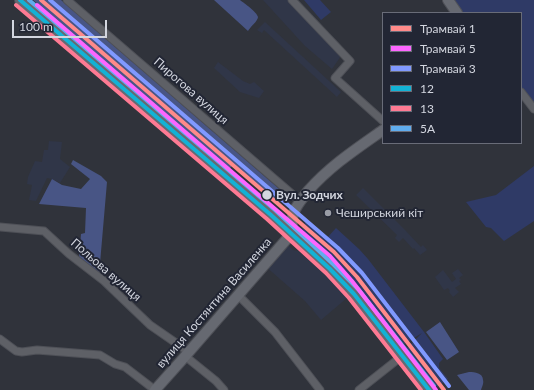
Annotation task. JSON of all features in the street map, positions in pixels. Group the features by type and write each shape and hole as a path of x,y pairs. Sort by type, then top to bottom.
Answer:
{"main road":[{"path":"20,0 292,233 342,280 429,390"},
{"path":"448,0 456,12"},
{"path":"292,233 294,212 300,201 325,173 339,161 382,131"},
{"name":"вулиця Костянтина Василенка","path":"155,390 292,233"}],"street":[{"name":"Пирогова вулиця","path":"67,0 300,201"},
{"path":"292,0 350,61 335,78 382,120"},
{"path":"522,93 534,109"},
{"name":"Польова вулиця","path":"0,227 44,231 69,254 104,281 150,325 187,354 224,390"},
{"path":"238,295 275,332 320,390"},
{"path":"0,339 16,351 22,352 37,350 100,355 115,364 125,367 155,390"},
{"path":"359,390 402,356"}],"shaded area":[{"path":"33,0 61,0 285,194 277,204 232,166 229,169"},
{"path":"214,0 240,0 257,15 258,19 248,31"},
{"path":"263,0 288,0 341,56 332,69 305,46"},
{"path":"304,0 320,0 331,12 321,20"},
{"path":"452,0 534,0 534,110 522,94 522,12 460,12"},
{"path":"265,22 341,92 337,97 264,30 262,33 257,30"},
{"path":"218,62 243,81 250,84 254,82 264,91 259,98 240,92 214,68"},
{"path":"49,141 62,142 60,159 70,167 60,183 47,178 36,201 29,200 32,185 27,184 28,177 35,161 42,162 44,150 48,150"},
{"path":"73,160 101,176 107,182 99,275 79,258 81,234 85,233 86,208 39,204 52,179 62,185 81,189 90,179 71,164"},
{"path":"534,166 534,221 504,241 491,228 486,227 466,202 496,195"},
{"path":"363,188 421,247 423,245 427,250 420,255 403,238 399,242 395,238 397,235 356,195"},
{"path":"306,222 326,239 336,228 359,249 424,332 443,359 439,363 439,368 448,379 437,387 407,348 422,333 404,344 353,280 305,235 302,227"},
{"path":"285,242 293,250 298,251 329,278 347,298 321,320 305,301 264,265"},
{"path":"458,269 463,275 459,278 461,280 459,281 461,284 455,288 459,292 453,297 448,288 444,290 435,277 443,270 452,282 456,279 452,273"},
{"path":"440,322 459,352 447,360 426,332"},
{"path":"469,372 480,374 482,376 483,382 481,390 469,390 457,375"}],"tram line":[{"name":"1","path":"41,0 334,252 357,277 444,390"},
{"name":"3","path":"50,0 338,248 362,273 449,386"},
{"name":"5","path":"37,5 330,256 352,281 436,390"}],"transit line":[{"name":"12","path":"20,0 271,215 330,269 354,294 429,390"},
{"name":"5А","path":"29,0 275,210 334,265 359,290 434,386"},
{"name":"13","path":"16,5 267,219 326,273 349,298 421,390"}],"place":[{"name":"Вул. Зодчих","path":"267,195"},
{"name":"Чеширський кіт","path":"328,213"}]}
